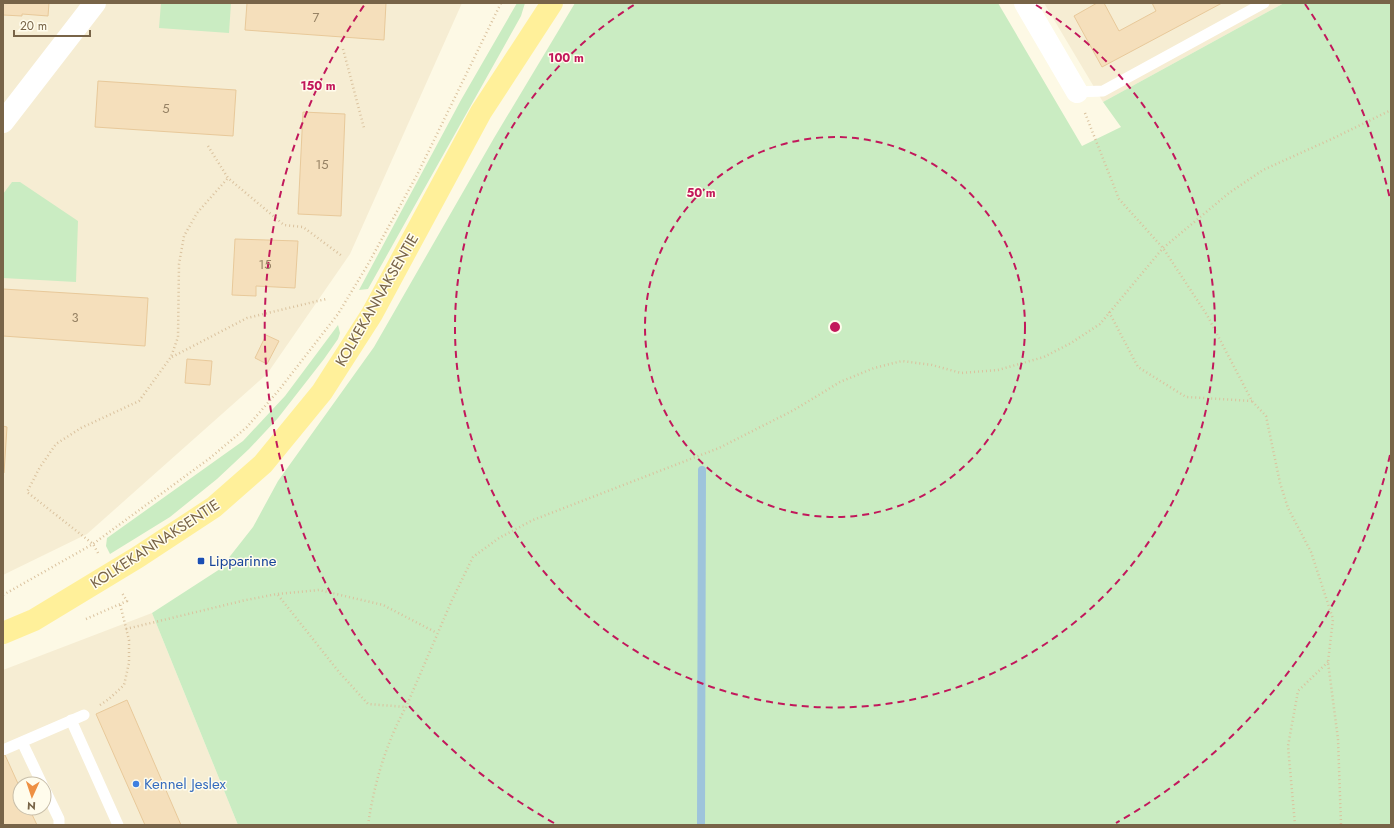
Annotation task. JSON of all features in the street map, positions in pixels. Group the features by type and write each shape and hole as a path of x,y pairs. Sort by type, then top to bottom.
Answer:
{"main road":[{"name":"KOLKEKANNAKSENTIE","path":"3,633 34,620 145,553 214,507 263,464 322,392 372,314 481,112 552,3"}],"street":[{"path":"3,122 95,3"},
{"path":"1025,3 1077,92"}],"lane":[{"path":"1077,92 1103,91 1264,3"},
{"path":"3,750 84,715"},
{"path":"71,720 118,825"},
{"path":"22,742 38,776"},
{"path":"52,805 59,819 59,825"}],"path":[{"name":"KOLKEKANNAKSENTIE","path":"3,596 93,544 210,458 247,427 279,390 338,314 367,266 417,175 501,3"},
{"path":"343,49 364,128"},
{"path":"1077,92 1120,199 1163,248 1207,315 1252,401 1266,416 1280,483 1288,508 1311,552 1333,619 1328,662 1338,739 1341,825"},
{"path":"368,825 382,763 398,721 406,707 452,600 473,557 499,538 533,520 718,448 794,410 840,382 874,368 902,361 932,365 961,373 998,370 1044,357 1071,343 1100,324 1163,248 1229,193 1263,170 1391,110"},
{"path":"208,146 228,178 284,225 303,227 342,256"},
{"path":"93,544 28,492 40,467 56,444 81,428 139,401 171,357 178,337 179,264 184,236 197,213 228,178"},
{"path":"171,357 247,318 326,299"},
{"path":"1109,312 1138,367 1186,397 1252,401"},
{"path":"126,629 246,600 277,594 319,590 383,605 437,633"},
{"path":"277,594 339,672 368,704 406,707"},
{"path":"84,715 109,698 124,685 129,663 129,640 120,604"},
{"path":"1295,825 1288,746 1298,691 1328,662"}],"shaded area":[{"path":"3,3 462,3 350,254 267,374 87,534 3,575"},
{"path":"1044,3 1284,3 1103,102"},
{"path":"152,613 238,825 3,825 3,670"}],"green space":[{"path":"161,3 231,3 229,33 159,28"},
{"path":"517,3 525,3 521,16 368,289 359,290 461,100"},
{"path":"575,3 998,3 1082,146 1121,127 1103,102 1284,3 1391,3 1391,825 238,825 152,613 220,569 253,527 278,481 374,347 494,138"},
{"path":"12,182 20,182 78,221 76,282 3,278 3,194"},
{"path":"338,325 340,333 338,339 324,359 278,418 249,449 217,479 170,517 110,554 106,546 107,538 243,441 285,396"}],"building":[{"path":"3,3 49,3 48,16 22,14 22,16 3,15"},
{"path":"247,3 386,3 384,40 245,30"},
{"path":"1097,3 1104,3 1119,31 1156,11 1152,3 1222,3 1102,67 1074,16"},
{"path":"98,81 236,90 233,136 95,127"},
{"path":"303,112 345,114 341,216 298,214"},
{"path":"235,239 298,241 295,288 256,286 256,296 232,295"},
{"path":"3,289 148,298 145,346 3,336"},
{"path":"266,335 279,341 267,364 255,358"},
{"path":"187,359 212,361 210,385 185,383"},
{"path":"3,426 7,427 4,473 3,473"},
{"path":"127,700 181,825 145,825 96,714"},
{"path":"5,755 15,776 12,776 12,816 33,816 37,825 3,825 3,756"}],"waterway":[{"path":"701,825 702,470"}],"place":[{"name":"Lipparinne","path":"201,561"},
{"name":"Kennel Jeslex","path":"136,784"}]}
